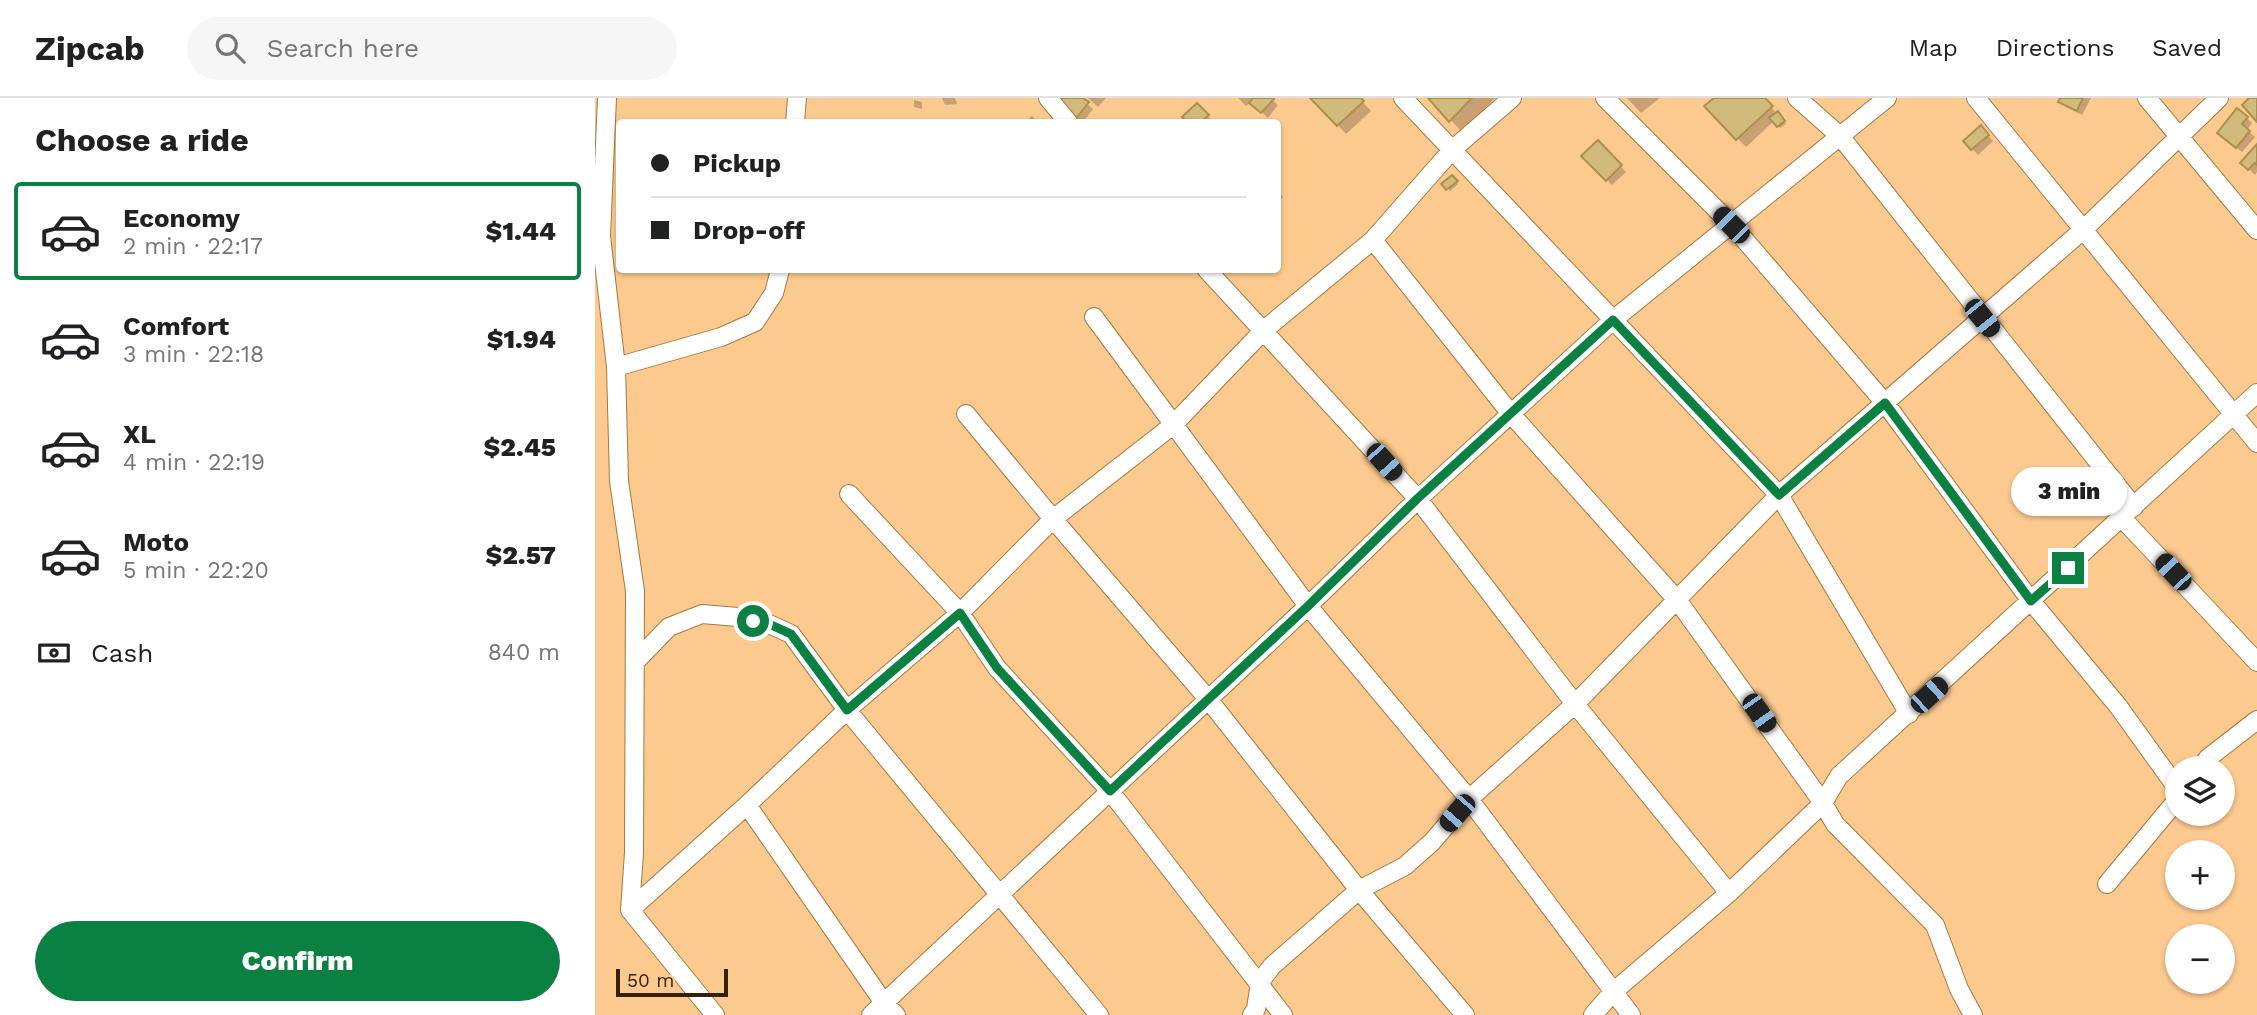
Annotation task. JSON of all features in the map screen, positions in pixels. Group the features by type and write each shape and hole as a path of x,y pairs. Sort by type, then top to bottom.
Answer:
{"street":[{"path":"607,98 601,236 616,367 619,481 635,591 634,853 630,910 715,1015"},
{"path":"795,119 797,98"},
{"path":"1048,98 1066,119"},
{"path":"1403,98 1779,495 1909,714"},
{"path":"630,910 847,710 960,613 1053,519 1173,425 1265,330 1373,240 1452,150 1512,98"},
{"path":"1605,98 1731,225 1885,403 2031,601 2118,706 2165,771"},
{"path":"1797,98 1840,136 1982,318 2128,513 2257,662"},
{"path":"747,805 883,1011 1000,894 1308,606 1417,499 1613,320 1887,98"},
{"path":"1976,98 2257,443"},
{"path":"2147,98 2257,230"},
{"path":"1252,1015 1256,1009 1260,982 1272,966 1359,890 1405,866 1432,842 1469,799 1575,704 1779,495 2084,229 2220,98"},
{"path":"1373,240 1511,414 1678,601 1823,803 1835,824 1935,925 1959,989 1973,1015"},
{"path":"616,367 721,337 755,322 774,293 779,273"},
{"path":"1209,273 1265,330 1417,499 1575,704 1729,892"},
{"path":"1094,317 1308,606 1469,799 1631,1015"},
{"path":"1593,1015 1613,992 1729,892 1823,803 1839,776 2257,393"},
{"path":"966,414 1208,699 1359,890 1465,1015"},
{"path":"849,494 960,613 997,668 1110,791 1283,1015"},
{"path":"635,662 669,627 702,614 738,617 769,624 791,634 847,710 1099,1015"},
{"path":"2211,756 2257,720"},
{"path":"2108,884 2165,815"}],"building":[{"path":"1062,98 1083,98 1089,102 1076,119 1071,119 1055,107"},
{"path":"1253,98 1274,99 1261,113 1249,103"},
{"path":"1310,98 1361,98 1364,101 1337,126"},
{"path":"1428,98 1472,98 1449,122"},
{"path":"1714,98 1765,98 1773,106 1736,140 1704,106"},
{"path":"2060,98 2083,98 2077,111 2058,102"},
{"path":"2249,98 2257,98 2257,122 2242,105"},
{"path":"1197,103 1209,115 1204,119 1182,117"},
{"path":"2237,108 2248,117 2242,124 2250,131 2236,148 2217,133"},
{"path":"1778,111 1785,121 1777,127 1769,118"},
{"path":"1981,125 1989,135 1971,150 1963,141"},
{"path":"1598,140 1622,165 1606,181 1581,156"},
{"path":"2257,144 2257,165 2255,163 2248,170 2240,163"},
{"path":"1452,175 1458,181 1446,190 1441,184"}],"route":[{"path":"753,621 769,624 791,634 847,710 960,613 997,668 1110,791 1308,606 1417,499 1613,320 1779,495 1885,403 2031,601 2068,568"}]}
